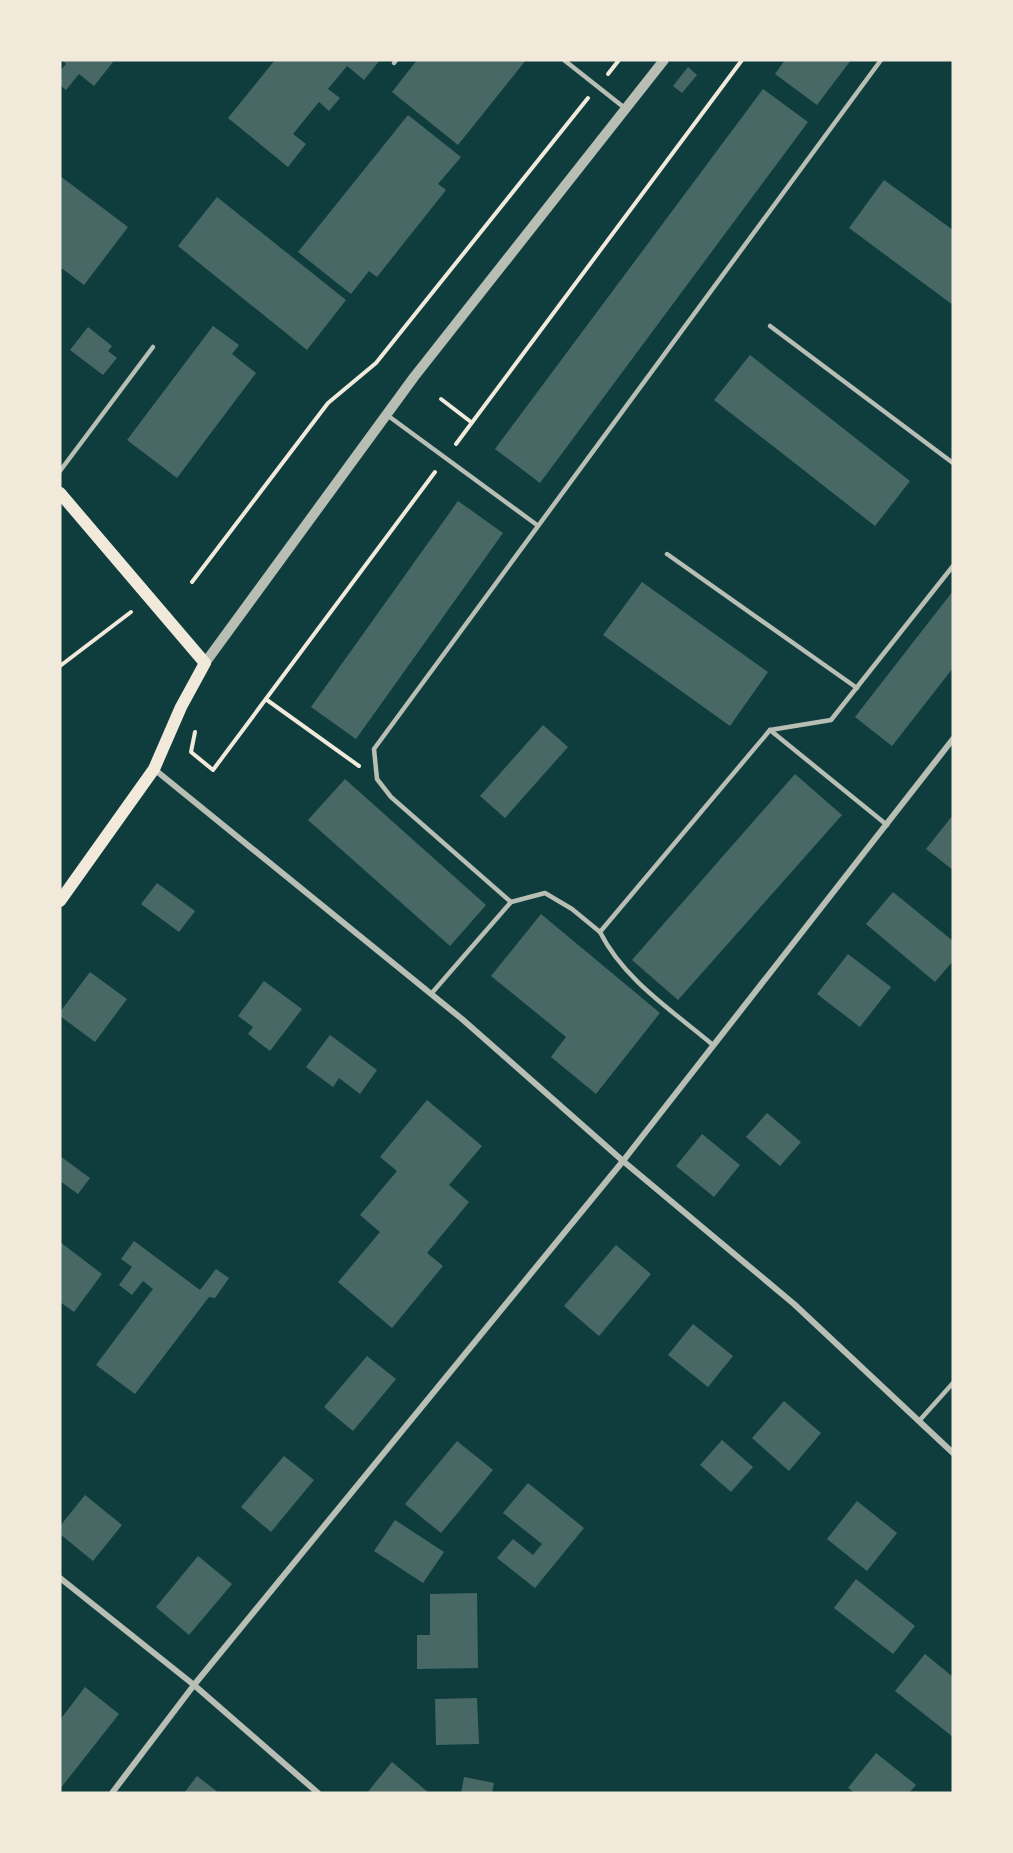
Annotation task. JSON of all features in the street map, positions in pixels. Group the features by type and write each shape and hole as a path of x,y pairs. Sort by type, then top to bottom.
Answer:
{"main road":[{"path":"60,493 206,663 181,707 154,769 60,901"}],"street":[{"path":"206,663 421,368 664,60"},
{"path":"112,1793 194,1685 622,1161 953,739"},
{"path":"154,769 431,994 622,1161 794,1304 953,1452"},
{"path":"60,1578 194,1685 318,1793"}],"lane":[{"path":"564,60 626,109"},
{"path":"511,902 391,797 378,779 374,749 881,60"},
{"path":"770,326 953,463"},
{"path":"60,471 153,347"},
{"path":"387,416 537,525"},
{"path":"667,554 857,688"},
{"path":"600,932 770,729 831,720 953,566"},
{"path":"770,729 887,825"},
{"path":"431,994 511,902 545,893 572,909 600,932 611,954 628,972 713,1044"},
{"path":"920,1421 953,1383"}],"path":[{"path":"192,582 328,403 375,363 619,60"},
{"path":"195,729 191,752 213,770 742,60"},
{"path":"441,399 471,422"},
{"path":"60,666 131,612"},
{"path":"267,700 378,779"}],"building":[{"path":"62,60 110,60 113,62 94,86 79,74 66,90 60,85 60,71 66,64"},
{"path":"275,60 380,60 364,80 347,66 328,89 340,98 329,111 319,102 293,134 306,144 288,167 228,118"},
{"path":"417,60 526,60 458,145 392,92"},
{"path":"785,60 851,60 817,105 775,74"},
{"path":"688,67 697,75 682,93 673,86"},
{"path":"763,89 808,122 540,483 495,449"},
{"path":"408,115 461,157 438,184 446,190 377,277 369,271 351,294 298,252"},
{"path":"60,176 128,227 84,285 60,267"},
{"path":"884,180 953,230 953,305 849,228"},
{"path":"217,197 346,300 307,350 178,246"},
{"path":"213,326 239,345 232,354 256,373 177,478 127,440"},
{"path":"88,327 112,346 108,351 117,358 103,375 70,350"},
{"path":"750,355 910,481 875,526 714,400"},
{"path":"458,501 503,533 356,739 311,707"},
{"path":"642,582 768,672 730,726 603,635"},
{"path":"953,591 953,668 892,746 855,717"},
{"path":"543,725 568,747 505,818 480,796"},
{"path":"795,774 842,815 678,1000 632,960"},
{"path":"345,779 486,905 450,946 308,820"},
{"path":"953,815 953,870 926,849"},
{"path":"157,883 195,911 179,932 141,904"},
{"path":"893,892 953,941 953,961 935,982 866,924"},
{"path":"541,914 660,1013 596,1094 551,1057 566,1037 491,976"},
{"path":"848,954 891,987 860,1027 817,994"},
{"path":"90,972 127,999 95,1042 60,1016 60,1012"},
{"path":"264,981 302,1009 270,1051 248,1034 253,1027 238,1016"},
{"path":"330,1035 377,1070 360,1094 339,1078 333,1087 306,1067"},
{"path":"427,1100 482,1146 449,1185 469,1202 427,1253 443,1266 392,1328 338,1282 380,1232 360,1215 397,1171 380,1157"},
{"path":"767,1113 801,1142 780,1166 746,1137"},
{"path":"702,1134 740,1165 714,1197 676,1166"},
{"path":"60,1156 90,1178 78,1194 60,1181"},
{"path":"134,1241 200,1290 216,1269 229,1278 215,1298 209,1297 135,1394 96,1365 153,1289 143,1281 132,1295 119,1285 132,1267 121,1259"},
{"path":"60,1242 102,1274 74,1312 60,1302"},
{"path":"616,1245 651,1274 599,1336 564,1306"},
{"path":"693,1324 733,1356 708,1387 668,1355"},
{"path":"367,1356 396,1379 353,1431 324,1407"},
{"path":"784,1401 821,1433 789,1471 752,1438"},
{"path":"722,1440 753,1467 731,1492 700,1465"},
{"path":"457,1441 493,1470 441,1533 405,1504"},
{"path":"284,1456 314,1480 271,1532 241,1507"},
{"path":"528,1483 584,1528 535,1588 497,1558 513,1539 533,1555 542,1544 503,1513"},
{"path":"85,1495 122,1525 93,1561 60,1534 60,1526"},
{"path":"857,1501 897,1533 867,1571 827,1539"},
{"path":"395,1520 444,1552 423,1583 374,1551"},
{"path":"198,1556 232,1584 189,1635 156,1607"},
{"path":"856,1579 915,1626 893,1654 834,1608"},
{"path":"477,1593 478,1668 417,1669 417,1635 430,1635 430,1594"},
{"path":"925,1654 953,1677 953,1737 895,1691"},
{"path":"85,1687 119,1714 60,1789 60,1720"},
{"path":"477,1698 479,1744 436,1745 435,1699"},
{"path":"876,1753 916,1785 909,1793 855,1793 848,1788"},
{"path":"392,1762 429,1793 367,1793"},
{"path":"197,1776 219,1793 184,1793"},
{"path":"464,1777 494,1783 492,1793 461,1793"}]}
